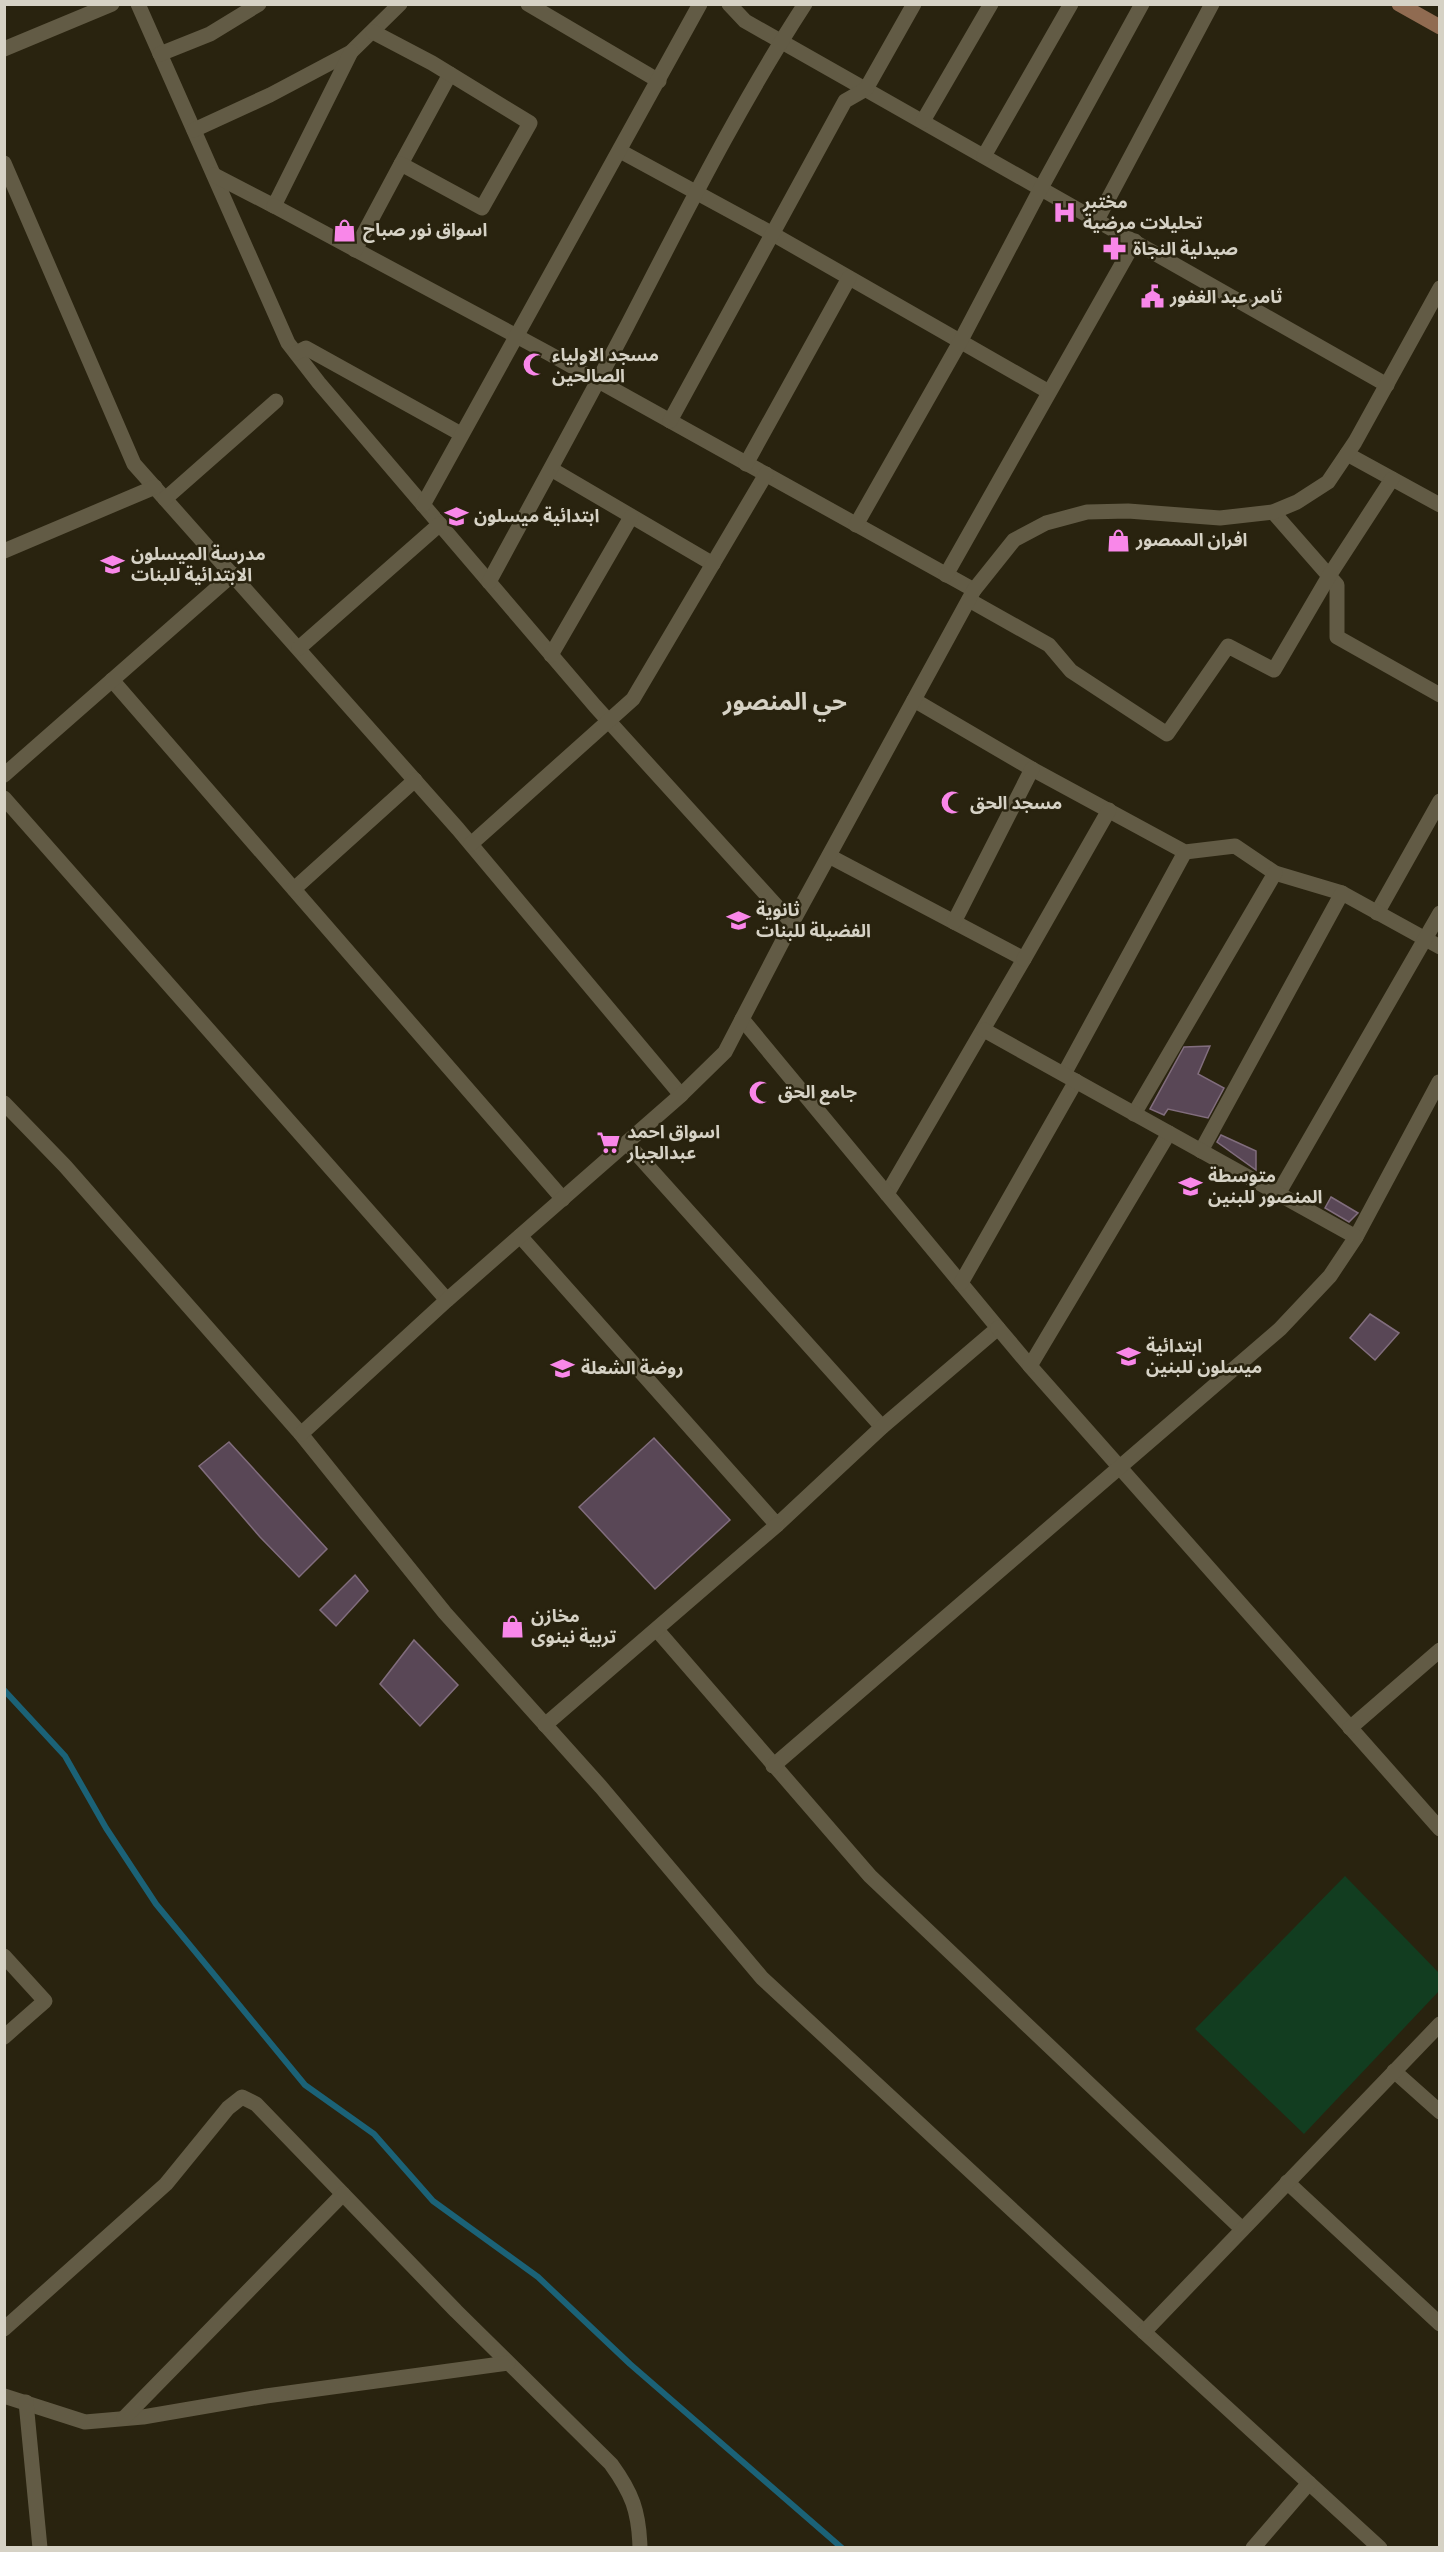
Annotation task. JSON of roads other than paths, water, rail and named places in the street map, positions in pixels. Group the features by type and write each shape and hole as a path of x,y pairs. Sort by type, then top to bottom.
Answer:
{"main road":[{"path":"1399,4 1440,27"}],"street":[{"path":"4,49 112,4"},
{"path":"138,4 288,343 609,722 792,923"},
{"path":"160,54 210,34 260,4"},
{"path":"194,130 270,95 351,52 400,4"},
{"path":"528,4 659,81"},
{"path":"423,505 700,4"},
{"path":"729,4 745,21 781,42 1387,385"},
{"path":"489,582 697,192 781,42 805,4"},
{"path":"670,421 845,101 866,89 914,4"},
{"path":"923,121 991,4"},
{"path":"984,156 1071,4"},
{"path":"856,525 960,342 1142,4"},
{"path":"1096,220 1212,4"},
{"path":"373,32 450,74 530,123 482,208 401,165"},
{"path":"274,206 351,52"},
{"path":"355,250 450,74"},
{"path":"620,151 771,233 1048,393"},
{"path":"4,163 134,464 471,844 681,1095"},
{"path":"214,175 598,381 946,574 971,595 1049,645 1071,671 1167,734 1228,646 1274,670 1329,576 1392,479"},
{"path":"946,574 1135,241"},
{"path":"746,464 849,278"},
{"path":"301,1434 447,1300 681,1095 725,1052 792,923 971,595 1014,540 1046,524 1087,512 1128,511 1220,518 1273,512 1298,502 1328,482 1347,454 1440,288"},
{"path":"296,353 306,348 462,434"},
{"path":"4,551 160,493 276,401"},
{"path":"1347,454 1440,505"},
{"path":"551,469 713,564"},
{"path":"471,844 633,699 766,474"},
{"path":"1273,512 1337,585 1337,637 1440,695"},
{"path":"551,655 631,517"},
{"path":"299,648 440,524"},
{"path":"4,775 233,574"},
{"path":"112,680 563,1199"},
{"path":"914,700 1032,769 1185,852 1235,846 1275,873 1342,893 1433,943"},
{"path":"954,922 1032,769"},
{"path":"294,889 415,780"},
{"path":"4,798 447,1300"},
{"path":"1377,913 1440,801"},
{"path":"887,1194 984,1030 1109,810"},
{"path":"961,1282 1070,1078 1185,852"},
{"path":"829,856 1024,959"},
{"path":"1134,1114 1275,873"},
{"path":"1201,1151 1342,893"},
{"path":"1278,1194 1433,943 1440,913"},
{"path":"742,1020 1030,1366 1440,1829"},
{"path":"984,1030 1356,1237"},
{"path":"773,1766 1280,1329 1330,1276 1356,1237 1440,1082"},
{"path":"4,1103 65,1166 301,1434 445,1613 601,1787 762,1978 1380,2547"},
{"path":"1030,1366 1169,1133"},
{"path":"627,1143 882,1427"},
{"path":"520,1236 777,1525"},
{"path":"545,1725 777,1525 882,1427 998,1328"},
{"path":"657,1630 870,1876 1242,2229"},
{"path":"1350,1728 1440,1650"},
{"path":"4,1956 45,2001 4,2037"},
{"path":"1144,2332 1440,2024"},
{"path":"1394,2071 1440,2112"},
{"path":"4,2329 166,2184 228,2108 242,2097 256,2104 508,2363 611,2464 629,2490 639,2520 640,2547"},
{"path":"1287,2182 1440,2324"},
{"path":"124,2418 343,2194"},
{"path":"4,2396 85,2422 508,2363"},
{"path":"26,2402 40,2547"},
{"path":"1253,2547 1309,2483"}],"waterway":[{"path":"4,1690 65,1756 106,1828 156,1904 305,2085 374,2134 433,2201 538,2277 630,2364 842,2548"}],"place":[{"name":"مختبر تحليلات مرضية","path":"1065,212"},
{"name":"اسواق نور صباح","path":"345,230"},
{"name":"صيدلية النجاة","path":"1115,249"},
{"name":"ثامر عبد الغفور","path":"1152,297"},
{"name":"مسجد الاولياء الصالحين","path":"534,365"},
{"name":"ابتدائية ميسلون","path":"456,516"},
{"name":"افران الممصور","path":"1118,540"},
{"name":"مدرسة الميسلون الابتدائية للبنات","path":"113,564"},
{"name":"مسجد الحق","path":"952,803"},
{"name":"ثانوية الفضيلة للبنات","path":"738,920"},
{"name":"جامع الحق","path":"760,1092"},
{"name":"اسواق احمد عبدالجبار","path":"609,1142"},
{"name":"متوسطة المنصور للبنين","path":"1190,1186"},
{"name":"ابتدائية ميسلون للبنين","path":"1128,1356"},
{"name":"روضة الشعلة","path":"563,1368"},
{"name":"مخازن تربية نينوى","path":"513,1626"}],"district":[{"name":"حي المنصور","path":"785,702"}]}
